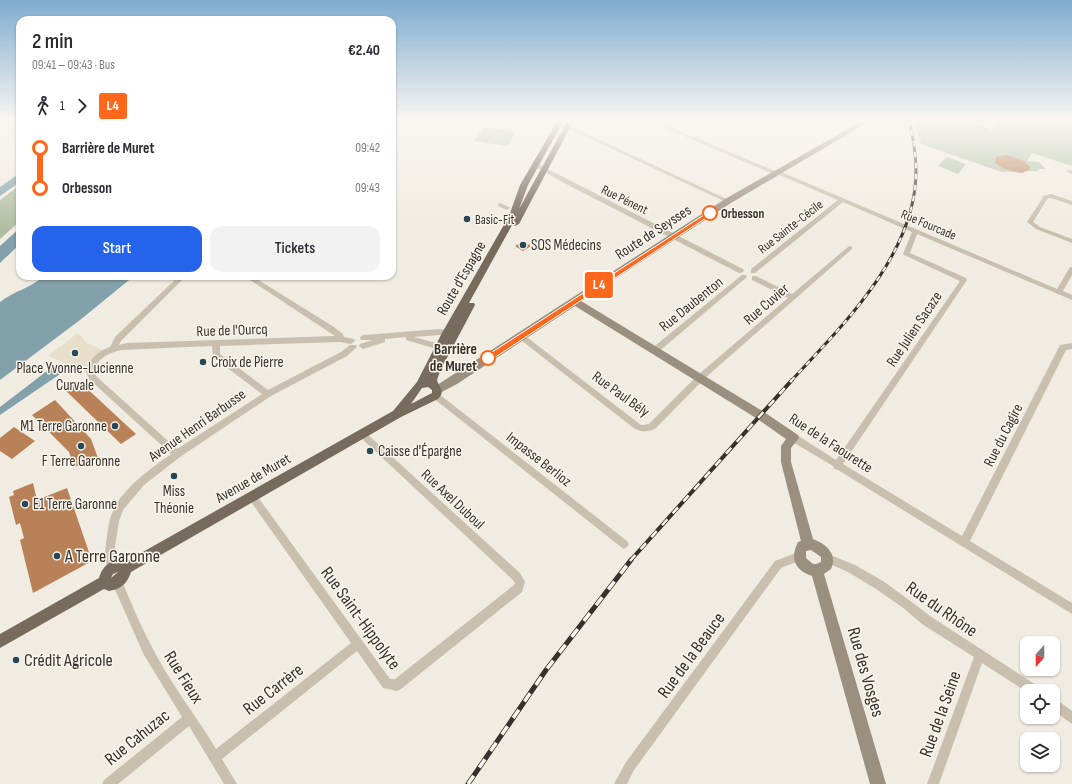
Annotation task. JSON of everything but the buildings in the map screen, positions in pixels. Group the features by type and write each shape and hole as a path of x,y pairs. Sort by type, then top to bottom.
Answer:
{"main road":[{"name":"Route d'Espagne","path":"435,390 433,375 444,347 512,216 524,185 540,157"},
{"name":"Route d'Espagne","path":"450,335 551,157"},
{"name":"Route de Seysses","path":"435,390 454,381 728,201 805,157"},
{"name":"Rue de la Faourette","path":"574,301 794,438"},
{"name":"Route d'Espagne","path":"421,384 444,347"},
{"path":"421,384 435,390 430,400 423,402 416,399 414,392 421,384"},
{"name":"Avenue de Muret","path":"397,414 414,392"},
{"name":"Avenue de Muret","path":"125,569 397,414 423,402"},
{"path":"794,438 786,446 786,462 808,544"},
{"path":"808,544 821,548 828,560 824,570 817,571 807,568 798,557 798,550 802,546 808,544"},
{"path":"0,641 124,576 125,569 120,566 112,568 106,574 111,582"},
{"name":"Rue des Vosges","path":"817,571 878,784"}],"street":[{"path":"629,157 728,201"},
{"name":"Rue Fourcade","path":"737,157 1072,298"},
{"path":"536,164 544,170"},
{"name":"Rue Pénent","path":"544,170 674,236 742,274"},
{"path":"1072,203 1059,198 1046,197 1030,222 1032,225 1072,241"},
{"name":"Rue Sainte-Cécile","path":"754,275 842,200"},
{"path":"500,205 507,208"},
{"name":"Rue Julien Sacaze","path":"837,466 964,280 906,254 915,231"},
{"name":"Rue Cuvier","path":"700,379 850,248"},
{"path":"1059,292 1072,269"},
{"path":"742,274 754,275 793,298"},
{"name":"Rue Daubenton","path":"654,351 742,274"},
{"path":"177,454 93,378 89,370 92,363 103,353 114,347 118,339 179,280"},
{"path":"253,280 340,336 340,339"},
{"path":"320,339 324,329 322,324"},
{"path":"363,342 440,332 450,335"},
{"path":"352,344 357,337 363,342 414,338 444,347"},
{"name":"Rue Paul Bély","path":"521,337 643,429 652,426 700,379"},
{"name":"Rue de l'Ourcq","path":"114,347 320,339 340,339 352,344"},
{"path":"224,359 223,354 229,343"},
{"path":"216,344 216,354 268,394"},
{"name":"Avenue Henri Barbusse","path":"112,568 110,546 114,521 120,507 141,482 177,454 268,394 344,354 352,344"},
{"name":"Rue du Cagire","path":"964,543 1063,347 1072,346"},
{"name":"Impasse Berlioz","path":"435,390 624,544"},
{"name":"Rue Axel Duboul","path":"362,434 516,576 520,582 518,588"},
{"name":"Rue de la Faourette","path":"794,438 1072,610"},
{"name":"Rue Saint-Hippolyte","path":"252,496 387,684 397,685 518,588"},
{"name":"Rue de la Beauce","path":"620,784 630,766 778,564 798,557"},
{"name":"Rue du Rhône","path":"828,560 852,568 1024,684"},
{"name":"Rue Fieux","path":"111,582 180,707 194,723 231,784"},
{"name":"Rue Carrère","path":"215,757 353,648"},
{"name":"Rue de la Seine","path":"933,784 980,655"},
{"path":"1060,709 1072,718"},
{"name":"Rue Cahuzac","path":"108,784 189,718"}],"green space":[{"path":"947,157 966,164 958,174 938,166"},
{"path":"957,157 1030,157 1027,161 1039,162 1046,169 1037,169 1039,171 1002,172"},
{"path":"1043,157 1072,157 1072,166"},
{"path":"16,188 16,225 0,239 0,200"}],"shaded area":[{"name":"Place Yvonne-Lucienne Curvale","path":"78,333 87,343 102,350 89,363 85,371 48,356"}],"water":[{"path":"16,176 16,185 0,196 0,187"},
{"path":"16,232 16,248 0,263 0,246"},
{"path":"39,280 129,280 80,320 0,380 0,302"},
{"path":"56,364 66,370 0,415 0,407"}],"railway":[{"path":"791,381 853,312 873,286 890,259 904,231 913,202 916,171 915,157"},
{"path":"630,561 792,380"},
{"path":"468,784 546,670 631,560"}],"bus line":[{"name":"L4","path":"488,358 710,213"}],"place":[{"name":"Orbesson","path":"710,213"},
{"name":"Basic-Fit","path":"467,219"},
{"name":"SOS Médecins","path":"523,245"},
{"name":"Place Yvonne-Lucienne Curvale","path":"75,353"},
{"name":"Barrière de Muret","path":"488,358"},
{"name":"Croix de Pierre","path":"203,362"},
{"name":"M1 Terre Garonne","path":"115,426"},
{"name":"F Terre Garonne","path":"81,446"},
{"name":"Caisse d'Épargne","path":"370,451"},
{"name":"Miss Théonie","path":"174,476"},
{"name":"E1 Terre Garonne","path":"25,504"},
{"name":"A Terre Garonne","path":"57,556"},
{"name":"Crédit Agricole","path":"16,660"}]}
